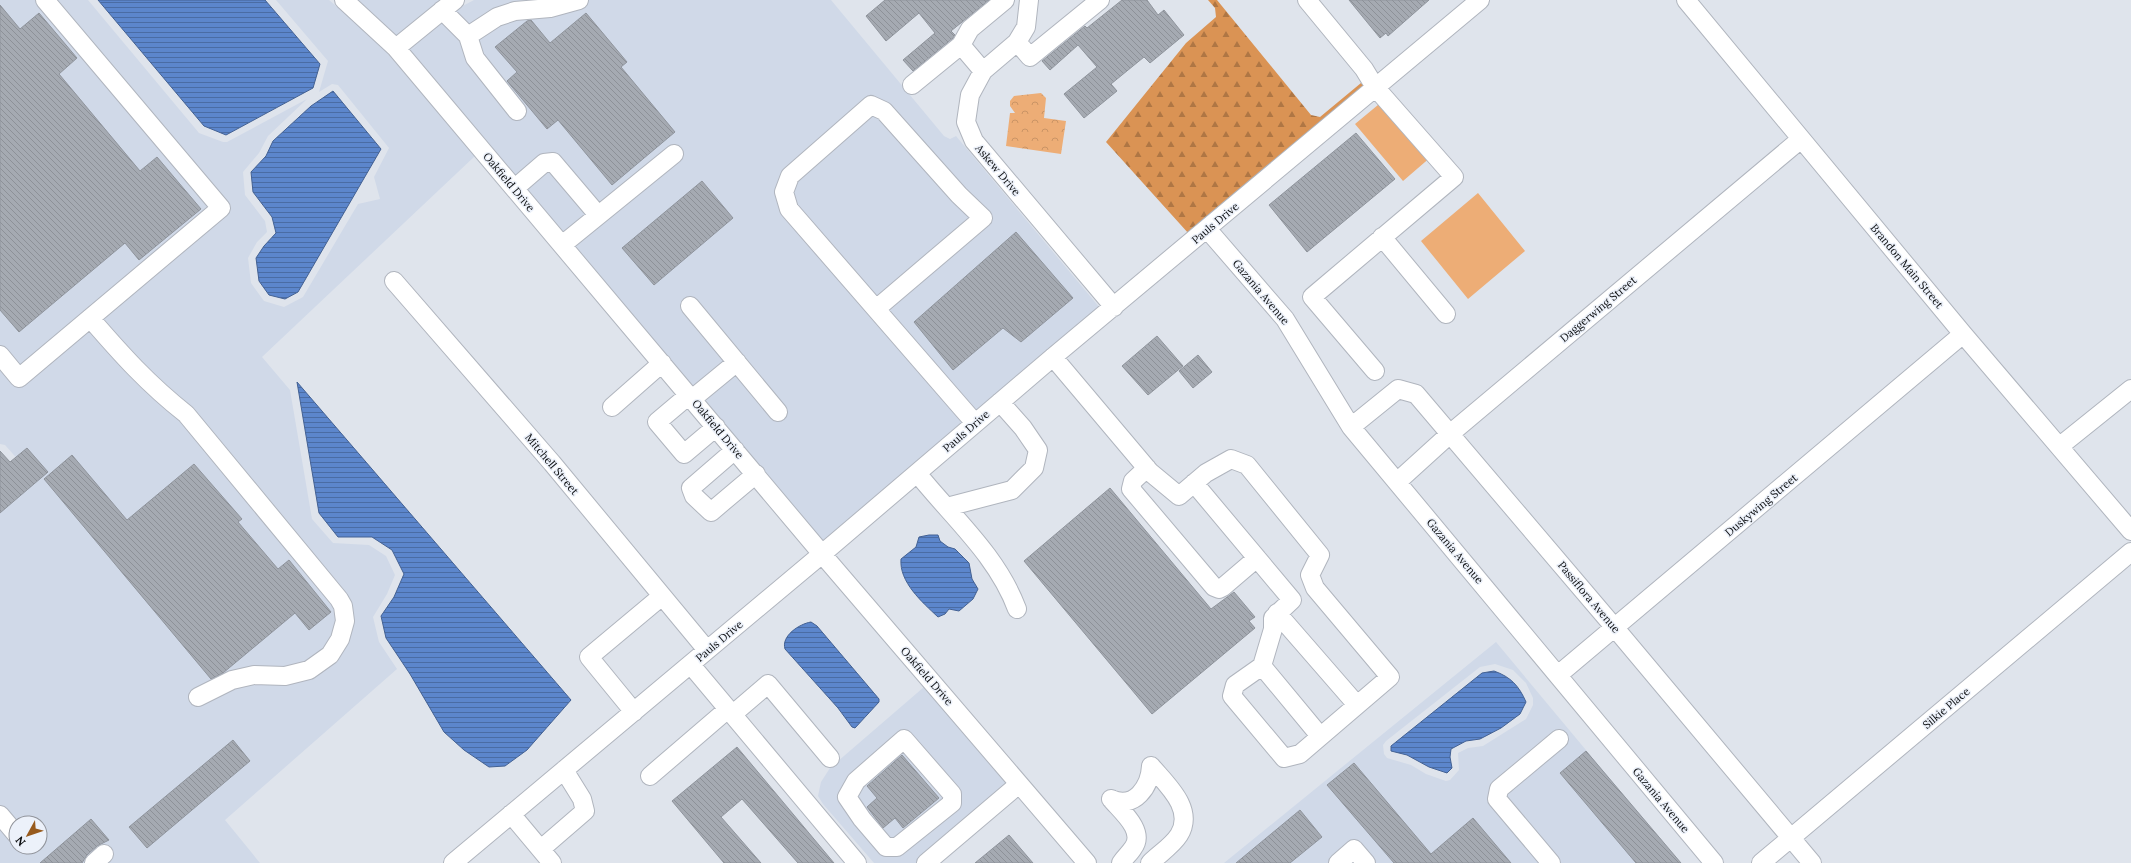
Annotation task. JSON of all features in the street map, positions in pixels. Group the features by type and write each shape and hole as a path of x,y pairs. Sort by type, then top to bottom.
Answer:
{"street":[{"path":"0,355 19,378 221,208 45,0"},
{"name":"Oakfield Drive","path":"344,0 396,48 822,554 1087,863"},
{"path":"468,36 497,17 515,11 550,8 579,0"},
{"path":"912,85 961,45 970,29 1005,0"},
{"name":"Askew Drive","path":"1029,0 1026,27 1017,42 983,70 970,95 966,122 974,141 1114,307"},
{"path":"1307,0 1364,69 1375,87 1454,177 1312,297 1375,371"},
{"name":"Pauls Drive","path":"453,863 822,554 1053,357 1208,230 1375,87 1480,0"},
{"name":"Brandon Main Street","path":"1686,0 1964,334 2131,531"},
{"path":"396,48 449,3 468,36 475,58 517,111"},
{"path":"1017,42 1030,57 1091,3"},
{"path":"961,45 983,70"},
{"path":"876,309 983,218 959,195 884,111 871,105 790,176 784,192 789,209 975,423"},
{"name":"Daggerwing Street","path":"1397,482 1451,433 1801,139"},
{"path":"562,244 674,154"},
{"path":"515,188 544,163 553,162 598,215"},
{"name":"Gazania Avenue","path":"1208,230 1285,319 1351,427 1714,863"},
{"path":"1382,237 1446,314"},
{"name":"Mitchell Street","path":"394,281 546,458 707,650"},
{"path":"690,306 778,412"},
{"path":"90,318 134,370 186,414 339,599 343,606 345,621 340,639 330,655 309,670 284,676 254,675 232,680 198,697"},
{"name":"Duskywing Street","path":"1558,675 1964,334"},
{"path":"1053,357 1147,468 1179,496 1206,473 1231,459 1248,466 1320,555 1310,575 1315,588 1390,677 1300,754 1284,758 1232,696 1235,685 1262,666 1273,629 1273,618 1313,583"},
{"path":"716,427 684,454 657,422 737,362"},
{"path":"612,407 662,363"},
{"name":"Passiflora Avenue","path":"1351,427 1398,389 1416,394 1451,433 1812,863"},
{"path":"2060,446 2131,389"},
{"path":"947,507 1012,490 1034,468 1038,450 1023,428 1000,402"},
{"path":"735,450 691,488 694,496 711,512 756,474"},
{"path":"1147,468 1133,481 1132,489 1214,587 1219,589 1223,587 1257,558"},
{"path":"917,473 991,561 1004,581 1017,609"},
{"path":"1194,483 1292,600"},
{"name":"Silkie Place","path":"1761,863 2131,552"},
{"path":"634,712 589,657 662,596"},
{"path":"1277,613 1357,705"},
{"path":"691,664 857,863"},
{"path":"1262,666 1320,736"},
{"path":"650,776 730,711 768,684 830,758"},
{"path":"904,739 952,794 952,803 913,835 897,847 886,847 862,819 847,797 856,780 904,739"},
{"path":"1551,863 1497,799 1499,789 1559,739"},
{"path":"1121,863 1133,849 1137,837 1130,822 1111,799 1122,802 1140,794 1148,785 1151,766 1179,802 1184,819 1179,835 1150,863"},
{"path":"541,849 585,811 582,799 564,770"},
{"path":"913,835 929,861 1020,784"},
{"path":"511,814 552,863"},
{"path":"0,815 8,824"},
{"path":"1338,863 1354,849 1366,863"}],"shaded area":[{"path":"0,0 88,0 199,133 223,142 227,142 307,99 268,136 259,153 243,172 245,195 265,221 267,232 257,242 248,258 251,283 264,301 284,307 303,297 358,204 380,199 374,177 389,148 338,85 332,84 319,92 328,61 276,0 329,0 366,31 389,55 475,156 262,357 290,390 312,519 333,543 369,545 386,556 395,575 387,594 373,617 379,642 397,669 225,820 260,863 0,863 0,505 29,472 5,445 0,444"},
{"path":"358,0 441,0 397,36"},
{"path":"474,0 831,0 944,136 950,139 956,136 1100,308 824,542 409,49 455,10"},
{"path":"1496,642 1680,863 1224,863","holes":["1495,664 1513,670 1526,683 1533,698 1533,705 1526,719 1483,746 1468,748 1458,753 1459,770 1450,780 1446,781 1426,774 1411,765 1387,758 1384,754 1383,745 1386,741 1480,667"]},
{"path":"924,687 1009,787 921,863 874,863 823,804 818,796 821,782 830,768"}],"green space":[{"path":"1208,0 1217,0 1311,115 1320,117 1361,83 1364,86 1189,234 1106,142 1186,43 1216,17 1215,8"},
{"path":"1041,93 1046,98 1044,118 1066,121 1061,154 1006,146 1010,113 1015,113 1010,106 1010,101 1014,96"},
{"path":"1384,100 1432,156 1403,181 1355,124"},
{"path":"1478,193 1525,251 1468,299 1421,241"}],"water":[{"path":"98,0 265,0 320,64 313,88 226,135 204,126"},
{"path":"333,91 381,149 298,292 285,299 269,295 259,281 256,258 264,246 276,233 272,217 253,192 251,172 266,156 273,141 311,106"},
{"path":"297,382 571,700 527,750 505,766 489,767 464,750 444,732 410,674 386,638 381,616 394,597 404,574 392,550 372,537 338,537 319,513"},
{"path":"938,535 940,541 948,547 955,549 969,563 972,579 978,589 973,599 959,611 949,609 945,614 938,617 913,591 904,576 901,567 901,559 916,547 919,537"},
{"path":"811,622 817,626 879,699 879,702 855,728 852,727 838,708 785,649 784,644 788,635 801,625"},
{"path":"1494,671 1510,679 1520,691 1526,702 1520,714 1501,728 1480,739 1466,741 1451,749 1450,757 1452,768 1447,773 1429,767 1407,755 1391,751 1391,746 1482,673"}],"building":[{"path":"885,0 989,0 951,31 955,35 953,38 913,71 903,60 935,33 919,13 886,41 866,16"},
{"path":"1122,0 1147,0 1158,15 1164,10 1184,35 1150,63 1144,57 1111,84 1117,91 1084,118 1064,94 1097,67 1078,45 1050,70 1042,61 1085,26 1087,28"},
{"path":"1349,0 1429,0 1388,36 1386,33 1380,38"},
{"path":"0,5 20,29 39,13 77,58 59,74 140,171 157,157 201,209 139,260 125,243 19,332 0,310"},
{"path":"586,13 627,62 621,67 675,132 612,185 558,120 547,129 507,81 517,72 495,47 527,21 531,20 550,43"},
{"path":"1356,133 1395,179 1307,252 1269,205"},
{"path":"702,181 733,218 654,285 622,248"},
{"path":"1016,232 1073,298 1021,342 1003,328 953,370 914,322"},
{"path":"1157,336 1183,366 1148,395 1122,366"},
{"path":"1198,355 1212,372 1193,388 1179,371"},
{"path":"27,448 48,472 0,513 0,451 10,462"},
{"path":"72,455 127,520 194,464 242,519 238,522 278,569 289,560 331,612 309,630 295,613 223,673 211,679 44,479"},
{"path":"1110,488 1211,609 1234,592 1255,617 1249,621 1255,628 1152,714 1024,561"},
{"path":"233,740 250,761 147,848 129,827"},
{"path":"737,747 834,863 798,863 742,799 721,817 761,863 724,863 672,801"},
{"path":"1586,751 1681,863 1636,863 1560,773"},
{"path":"902,755 939,798 903,828 895,818 883,828 867,807 877,798 867,786"},
{"path":"1354,763 1431,854 1473,818 1511,863 1394,863 1327,785"},
{"path":"1300,810 1322,837 1290,863 1236,863"},
{"path":"91,819 109,840 97,846 87,855 82,863 40,863"},
{"path":"1009,835 1033,863 975,863"}]}
